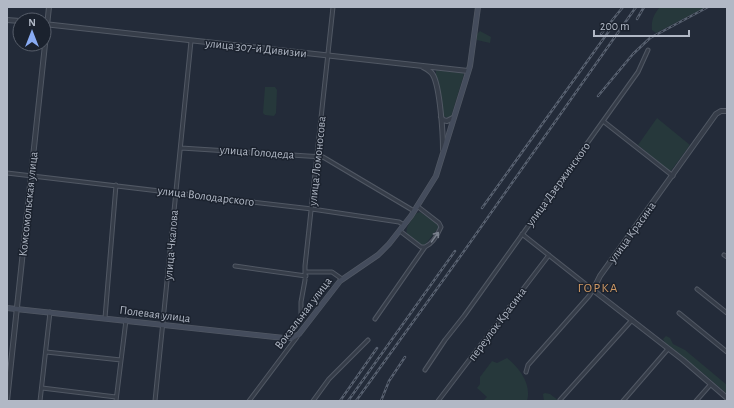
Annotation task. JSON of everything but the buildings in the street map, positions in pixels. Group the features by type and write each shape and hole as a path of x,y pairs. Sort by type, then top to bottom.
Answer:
{"main road":[{"name":"Вокзальная улица","path":"299,334 342,279 378,255 400,231 438,174 453,118 468,71 473,47 478,7"},
{"name":"Полевая улица","path":"7,308 284,338 292,338 299,334"}],"street":[{"name":"улица Ломоносова","path":"301,314 300,302 306,274 305,266 333,7"},
{"name":"улица 307-й Дивизии","path":"52,25 468,71"},
{"name":"улица Чкалова","path":"155,401 181,148 190,41"},
{"name":"улица Дзержинского","path":"425,370 638,72 648,50"},
{"name":"Комсомольская улица","path":"7,401 42,52"},
{"path":"419,66 430,71 435,79 437,87 443,145 442,160"},
{"name":"улица Красина","path":"526,372 528,365 589,296 606,268 716,114 725,111"},
{"path":"441,116 443,120 447,121 450,121 453,118"},
{"path":"603,120 673,176"},
{"name":"улица Голодеда","path":"181,148 318,156 327,159 362,182 416,209"},
{"name":"улица Володарского","path":"7,173 312,208 399,222 404,225"},
{"path":"104,318 116,185"},
{"path":"375,318 441,227 439,223 416,209"},
{"path":"400,231 420,247 425,248"},
{"path":"522,234 632,320 727,398"},
{"name":"переулок Красина","path":"438,401 549,255"},
{"path":"235,266 306,274 332,272 342,279"},
{"path":"697,289 727,313"},
{"path":"40,401 50,312"},
{"path":"679,313 727,352"},
{"path":"116,401 126,320"},
{"path":"560,400 632,320"},
{"name":"Вокзальная улица","path":"249,401 299,334"},
{"path":"284,338 289,341 289,347"},
{"path":"313,401 330,380 368,340"},
{"path":"623,401 668,349"},
{"path":"46,352 121,360"},
{"path":"696,401 711,384"},
{"path":"42,388 116,397"}],"shaded area":[{"path":"660,7 706,7 656,33 652,30 652,23"},
{"path":"480,31 491,37 490,43 477,40 477,34"},
{"path":"436,70 464,74 451,117 449,118 443,116"},
{"path":"265,87 275,87 277,90 276,113 274,116 265,115 263,113"},
{"path":"657,118 690,145 670,172 638,145"},
{"path":"420,212 438,224 439,227 424,246 408,236 407,233 408,226 413,217"},
{"path":"666,336 670,338 673,344 685,350 727,385 727,394 665,343 663,339"},
{"path":"507,358 520,372 526,383 528,389 527,401 483,401 487,397 477,388 480,384 480,377 492,361 497,363"},
{"path":"543,394 550,394 559,401 544,401"}],"railway":[{"path":"601,34 623,7"},
{"path":"356,401 462,254 636,7"},
{"path":"637,19 644,7"},
{"path":"598,96 633,54 650,38 708,7"},
{"path":"482,208 609,31"},
{"path":"348,401 455,251"},
{"path":"340,401 377,348"},
{"path":"381,401 389,381 405,357"}],"district":[{"name":"ГОРКА","path":"598,287"}]}
